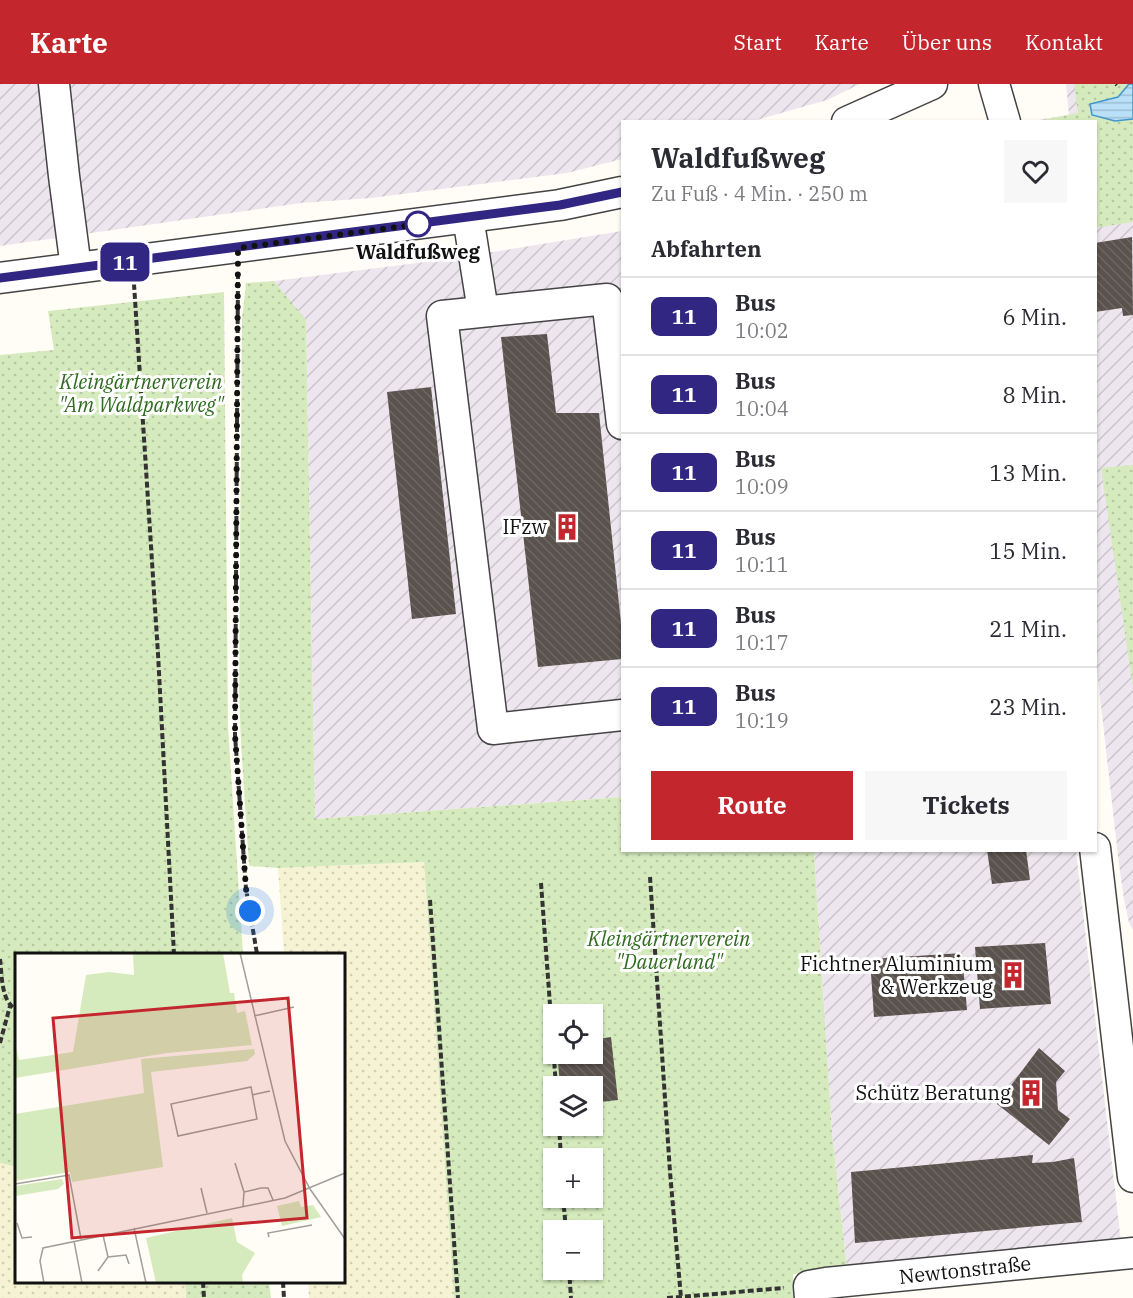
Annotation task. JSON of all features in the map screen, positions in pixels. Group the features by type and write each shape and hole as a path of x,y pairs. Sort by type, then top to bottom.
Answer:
{"street":[{"path":"54,84 76,268"},
{"path":"852,120 932,84"},
{"path":"994,84 1004,120"},
{"path":"0,278 560,205 621,192"},
{"path":"468,217 483,311"},
{"path":"621,416 607,299 442,316 493,729 621,715"},
{"path":"1096,852 1122,976 1133,1177"},
{"name":"Newtonstraße","path":"809,1292 826,1283 1133,1253"}],"path":[{"path":"238,248 235,735 246,889 257,953"},
{"path":"132,261 158,654 174,953"},
{"path":"651,877 671,1183 681,1297"},
{"path":"541,883 555,1076"},
{"path":"430,900 458,1298"},
{"path":"0,959 5,997 10,1006 15,1008"},
{"path":"0,1043 10,1006"},
{"path":"569,1280 570,1298"},
{"path":"203,1283 204,1298"},
{"path":"283,1283 284,1298"},
{"path":"667,1298 809,1292"}],"shaded area":[{"path":"0,84 860,84 827,100 757,120 621,120 621,159 567,173 371,198 301,203 0,246"},
{"path":"1066,84 1133,84 1133,930 1129,923 1119,865 1097,671 1097,120 1038,120 1069,115"},
{"path":"621,231 621,797 315,819 306,321 274,281 449,259"},
{"path":"814,852 1076,852 1121,1242 847,1270 832,1133"},
{"path":"424,862 454,1298 309,1298 308,1283 345,1283 345,953 284,953 278,868"},
{"path":"0,1163 15,1167 15,1283 185,1283 186,1298 0,1298"}],"green space":[{"path":"1074,84 1133,84 1133,222 1097,228 1097,120 1046,120 1078,113"},
{"name":"Kleingärtnerverein \"Dauerland\"","path":"274,281 306,320 315,819 621,797 621,852 814,852 832,1133 847,1270 793,1274 794,1298 454,1298 424,862 278,868 249,866 239,692 242,319 246,283"},
{"name":"Kleingärtnerverein \"Am Waldparkweg\"","path":"224,292 228,727 243,953 15,953 15,1167 0,1163 0,355 54,350 48,311"},
{"path":"1133,465 1133,688 1101,468"},
{"path":"185,1283 269,1283 271,1298 186,1298"}],"water":[{"path":"1129,84 1133,84 1133,119 1115,121 1092,115 1090,104 1118,97"}],"building":[{"path":"1132,237 1133,315 1123,316 1122,308 1097,312 1097,243"},
{"name":"IFzw","path":"547,334 556,413 599,413 621,623 621,659 538,667 501,337"},
{"name":"IFzw","path":"431,387 456,614 412,619 387,392"},
{"path":"987,852 1026,852 1030,880 992,884"},
{"name":"Fichtner Aluminium & Werkzeug","path":"1045,943 1051,1004 980,1009 975,947"},
{"path":"962,953 967,1010 874,1017 870,959"},
{"path":"611,1037 618,1100 603,1102 603,1076 559,1076 558,1064 603,1064 603,1038"},
{"name":"Schütz Beratung","path":"1039,1048 1065,1071 1056,1082 1058,1110 1070,1119 1049,1145 997,1104"},
{"path":"1033,1155 1032,1163 1074,1158 1082,1222 855,1243 851,1172"}],"bus line":[{"name":"11","path":"0,278 560,205 621,192"}],"place":[{"name":"Waldfußweg","path":"418,224"},
{"name":"IFzw","path":"567,527"},
{"name":"Fichtner Aluminium & Werkzeug","path":"1013,975"},
{"name":"Schütz Beratung","path":"1031,1093"}],"route":[{"path":"250,911 246,889 235,735 238,248 420,224 418,224"}]}
